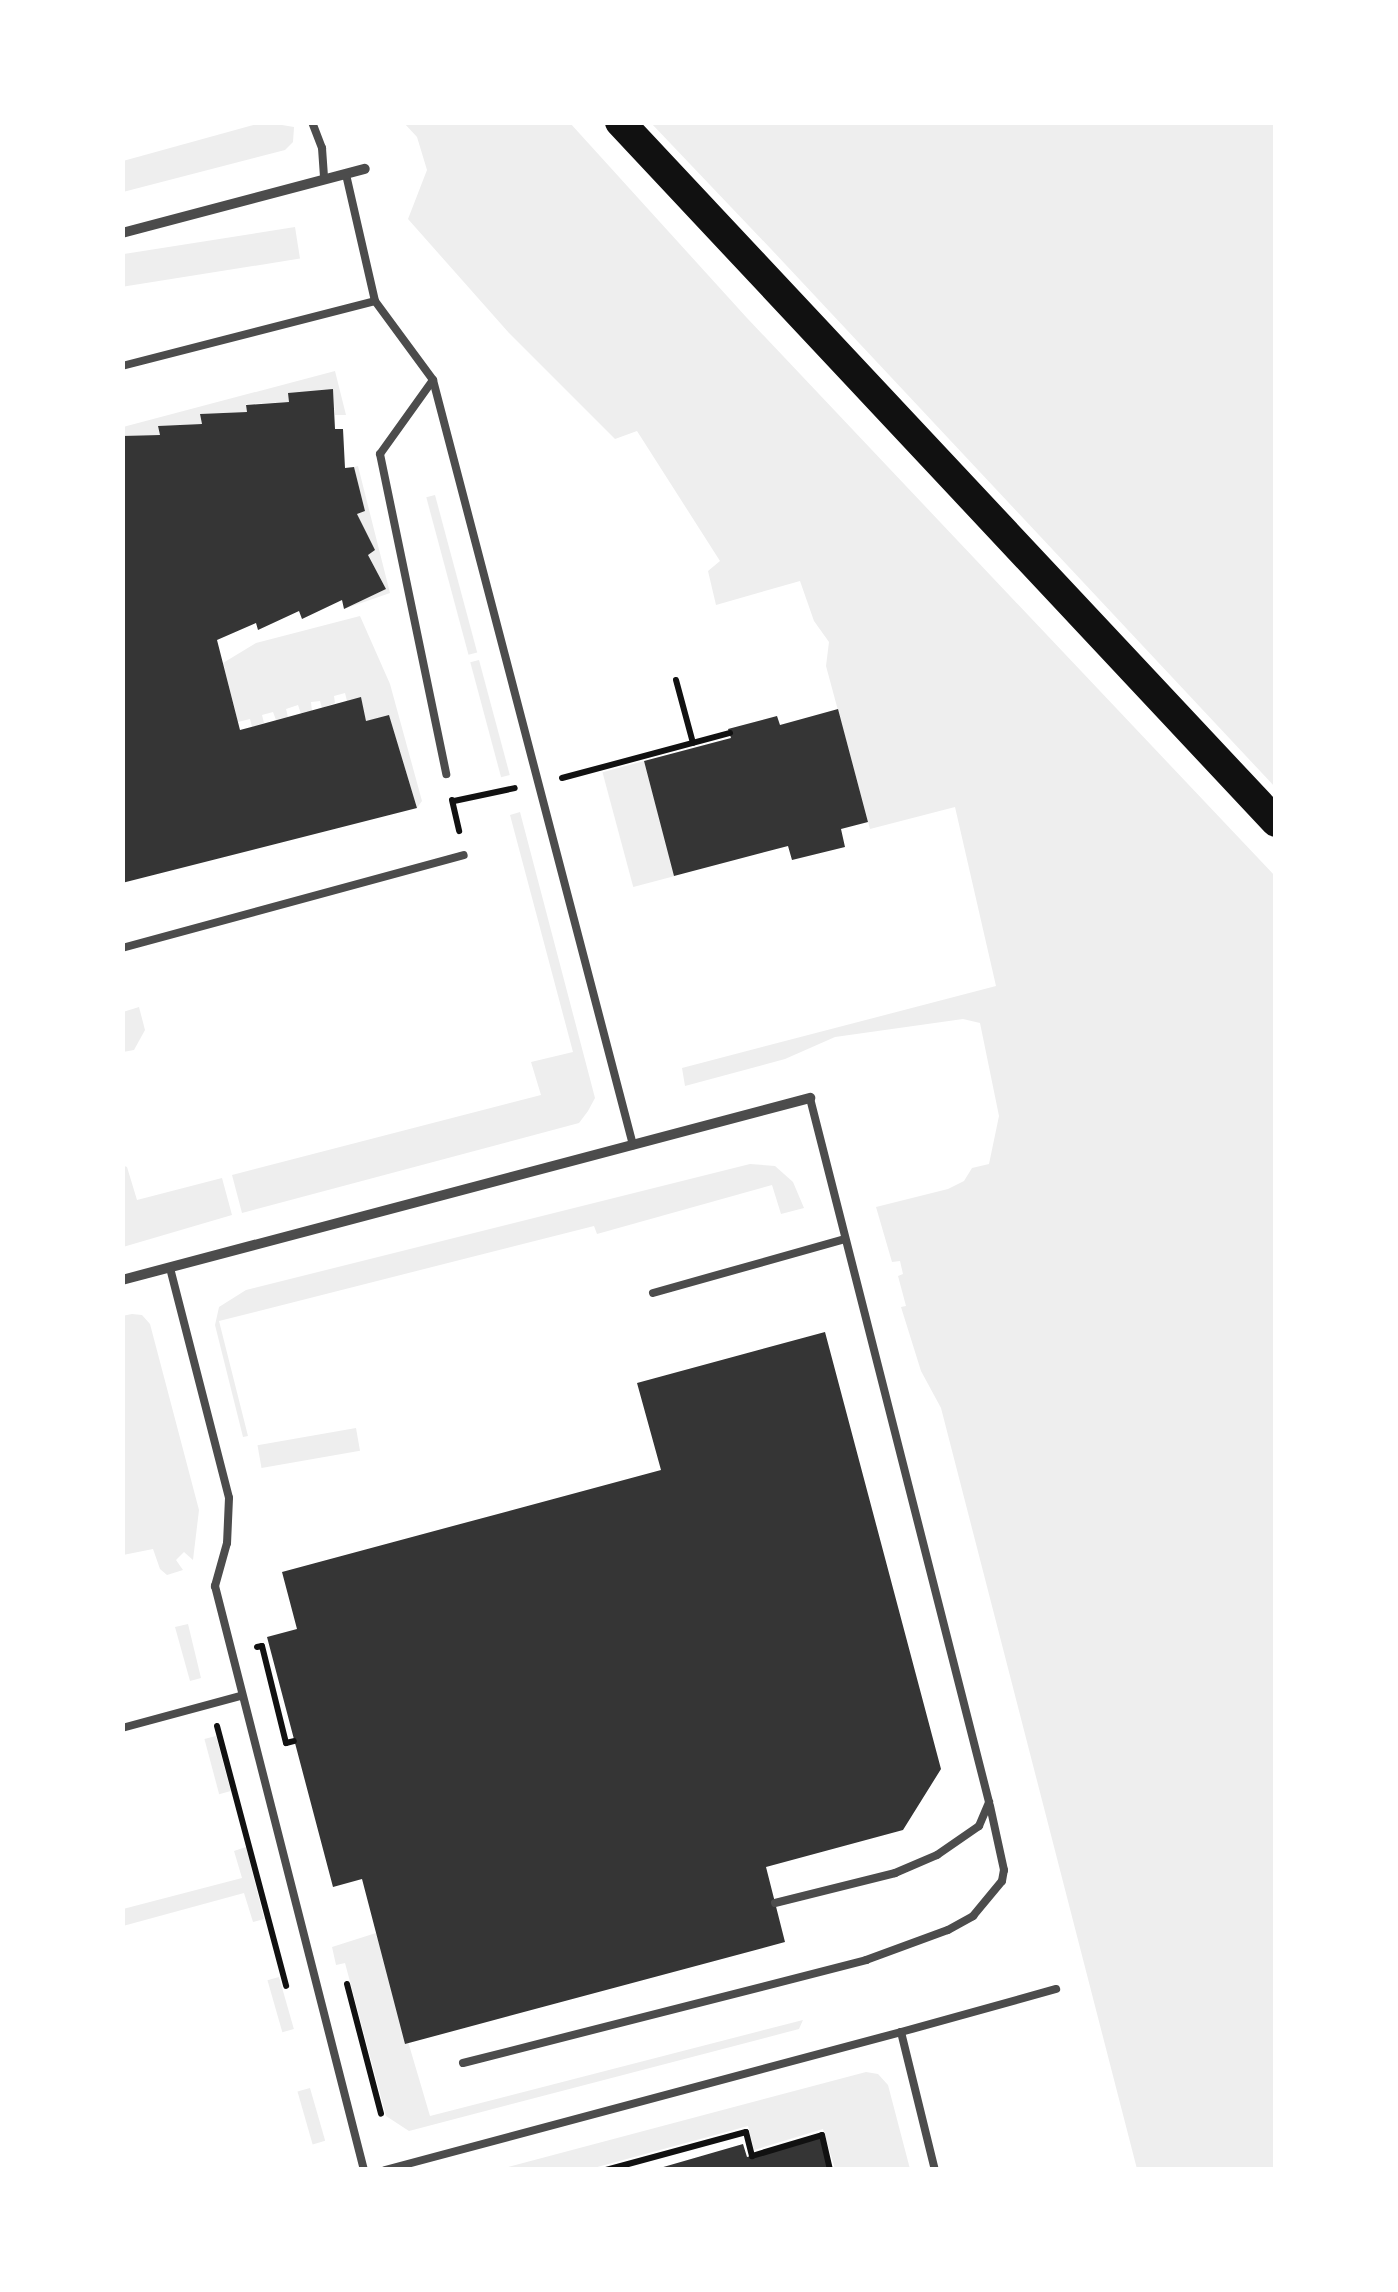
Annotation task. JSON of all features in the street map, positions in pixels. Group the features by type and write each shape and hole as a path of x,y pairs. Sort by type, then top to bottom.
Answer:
{"highway":[{"path":"620,122 1276,822"}],"street":[{"path":"122,233 365,169"},
{"path":"122,1280 810,1098"}],"lane":[{"path":"312,122 322,148 324,179"},
{"path":"346,174 376,300 432,380 633,1145"},
{"path":"122,366 376,300"},
{"path":"432,380 380,454 446,774"},
{"path":"122,948 464,855"},
{"path":"463,2063 866,1960 948,1930 973,1916 1002,1881 1004,1870 989,1802 810,1098"},
{"path":"654,1293 845,1239"},
{"path":"170,1268 230,1498 228,1543 215,1586 364,2170"},
{"path":"122,1728 241,1696"},
{"path":"775,1902 895,1873 937,1855 979,1826 989,1802"},
{"path":"385,2170 1056,1990"},
{"path":"901,2032 936,2170"},
{"path":"430,2159 433,2170"}],"path":[{"path":"676,680 693,743"},
{"path":"566,777 730,733"},
{"path":"446,774 464,855"},
{"path":"452,802 538,783"},
{"path":"262,1646 280,1702 286,1743 294,1740"},
{"path":"217,1724 286,1986"},
{"path":"343,1970 381,2114"},
{"path":"606,2170 746,2132 752,2156 822,2135 830,2170"}],"shaded area":[{"path":"264,122 294,127 293,142 285,150 123,192 123,161"},
{"path":"404,123 570,123 747,318 1275,876 1275,2169 1137,2169 941,1408 921,1371 901,1307 906,1306 898,1276 903,1274 900,1261 892,1262 876,1207 948,1189 964,1181 972,1168 989,1164 999,1116 980,1023 963,1019 835,1037 785,1059 685,1086 682,1068 996,986 955,807 870,829 826,666 829,642 814,621 800,581 716,605 708,571 720,561 637,431 615,439 509,333 408,219 427,170 417,137"},
{"path":"651,123 1275,123 1275,787 771,249"},
{"path":"295,227 300,259 124,286 122,254"},
{"path":"335,371 346,415 335,415 333,390 289,393 289,402 246,404 247,412 200,414 202,424 158,426 160,435 123,436 123,427"},
{"path":"358,466 390,593 344,609 386,589 368,555 374,550 357,514 365,511 354,467"},
{"path":"435,495 477,652 468,655 426,497"},
{"path":"360,616 390,684 422,801 417,808 389,716 366,721 361,698 347,701 345,693 334,696 335,703 322,708 320,701 311,702 312,711 301,714 298,705 286,709 288,717 276,720 273,712 262,715 264,723 252,727 250,719 238,722 223,663 256,643"},
{"path":"479,660 510,775 501,777 470,662"},
{"path":"644,761 675,876 633,887 602,772"},
{"path":"520,812 595,1098 588,1111 579,1123 242,1213 232,1175 541,1095 531,1062 573,1052 510,815"},
{"path":"139,1007 145,1030 134,1050 123,1052 123,1012"},
{"path":"750,1164 775,1166 793,1182 804,1208 781,1214 772,1185 597,1234 594,1226 219,1321 248,1436 243,1437 215,1325 219,1307 246,1290"},
{"path":"122,1165 127,1167 137,1200 222,1178 232,1215 123,1247"},
{"path":"142,1315 150,1324 199,1510 193,1560 184,1552 176,1560 183,1570 167,1575 160,1569 153,1549 123,1555 122,1316"},
{"path":"356,1428 360,1451 262,1468 258,1445"},
{"path":"188,1624 201,1678 190,1681 175,1627"},
{"path":"216,1736 231,1791 219,1794 204,1739"},
{"path":"246,1847 264,1919 253,1922 244,1893 123,1926 123,1909 242,1878 234,1851"},
{"path":"376,1933 430,2116 803,2020 799,2029 409,2131 386,2116 345,1963 336,1965 332,1947"},
{"path":"279,1977 294,2029 282,2032 267,1980"},
{"path":"866,2072 878,2074 888,2085 910,2169 835,2169 823,2129 754,2150 748,2126 590,2169 497,2170"},
{"path":"310,2088 325,2141 313,2144 298,2092"}],"building":[{"path":"333,389 335,429 343,429 345,468 354,467 365,511 357,514 375,550 368,555 386,589 344,609 342,600 302,619 299,611 258,630 256,623 217,640 240,730 361,697 366,721 389,715 417,808 122,883 122,436 160,435 158,426 202,424 200,414 247,412 246,405 289,402 288,393"},
{"path":"838,709 868,822 841,829 845,847 792,860 788,846 674,876 644,761 731,738 728,729 777,716 780,725"},
{"path":"825,1332 941,1769 903,1830 766,1867 785,1942 405,2044 362,1879 333,1887 267,1637 297,1629 282,1572 661,1470 637,1383"},
{"path":"821,2137 830,2170 653,2170 743,2144 747,2157"}]}
